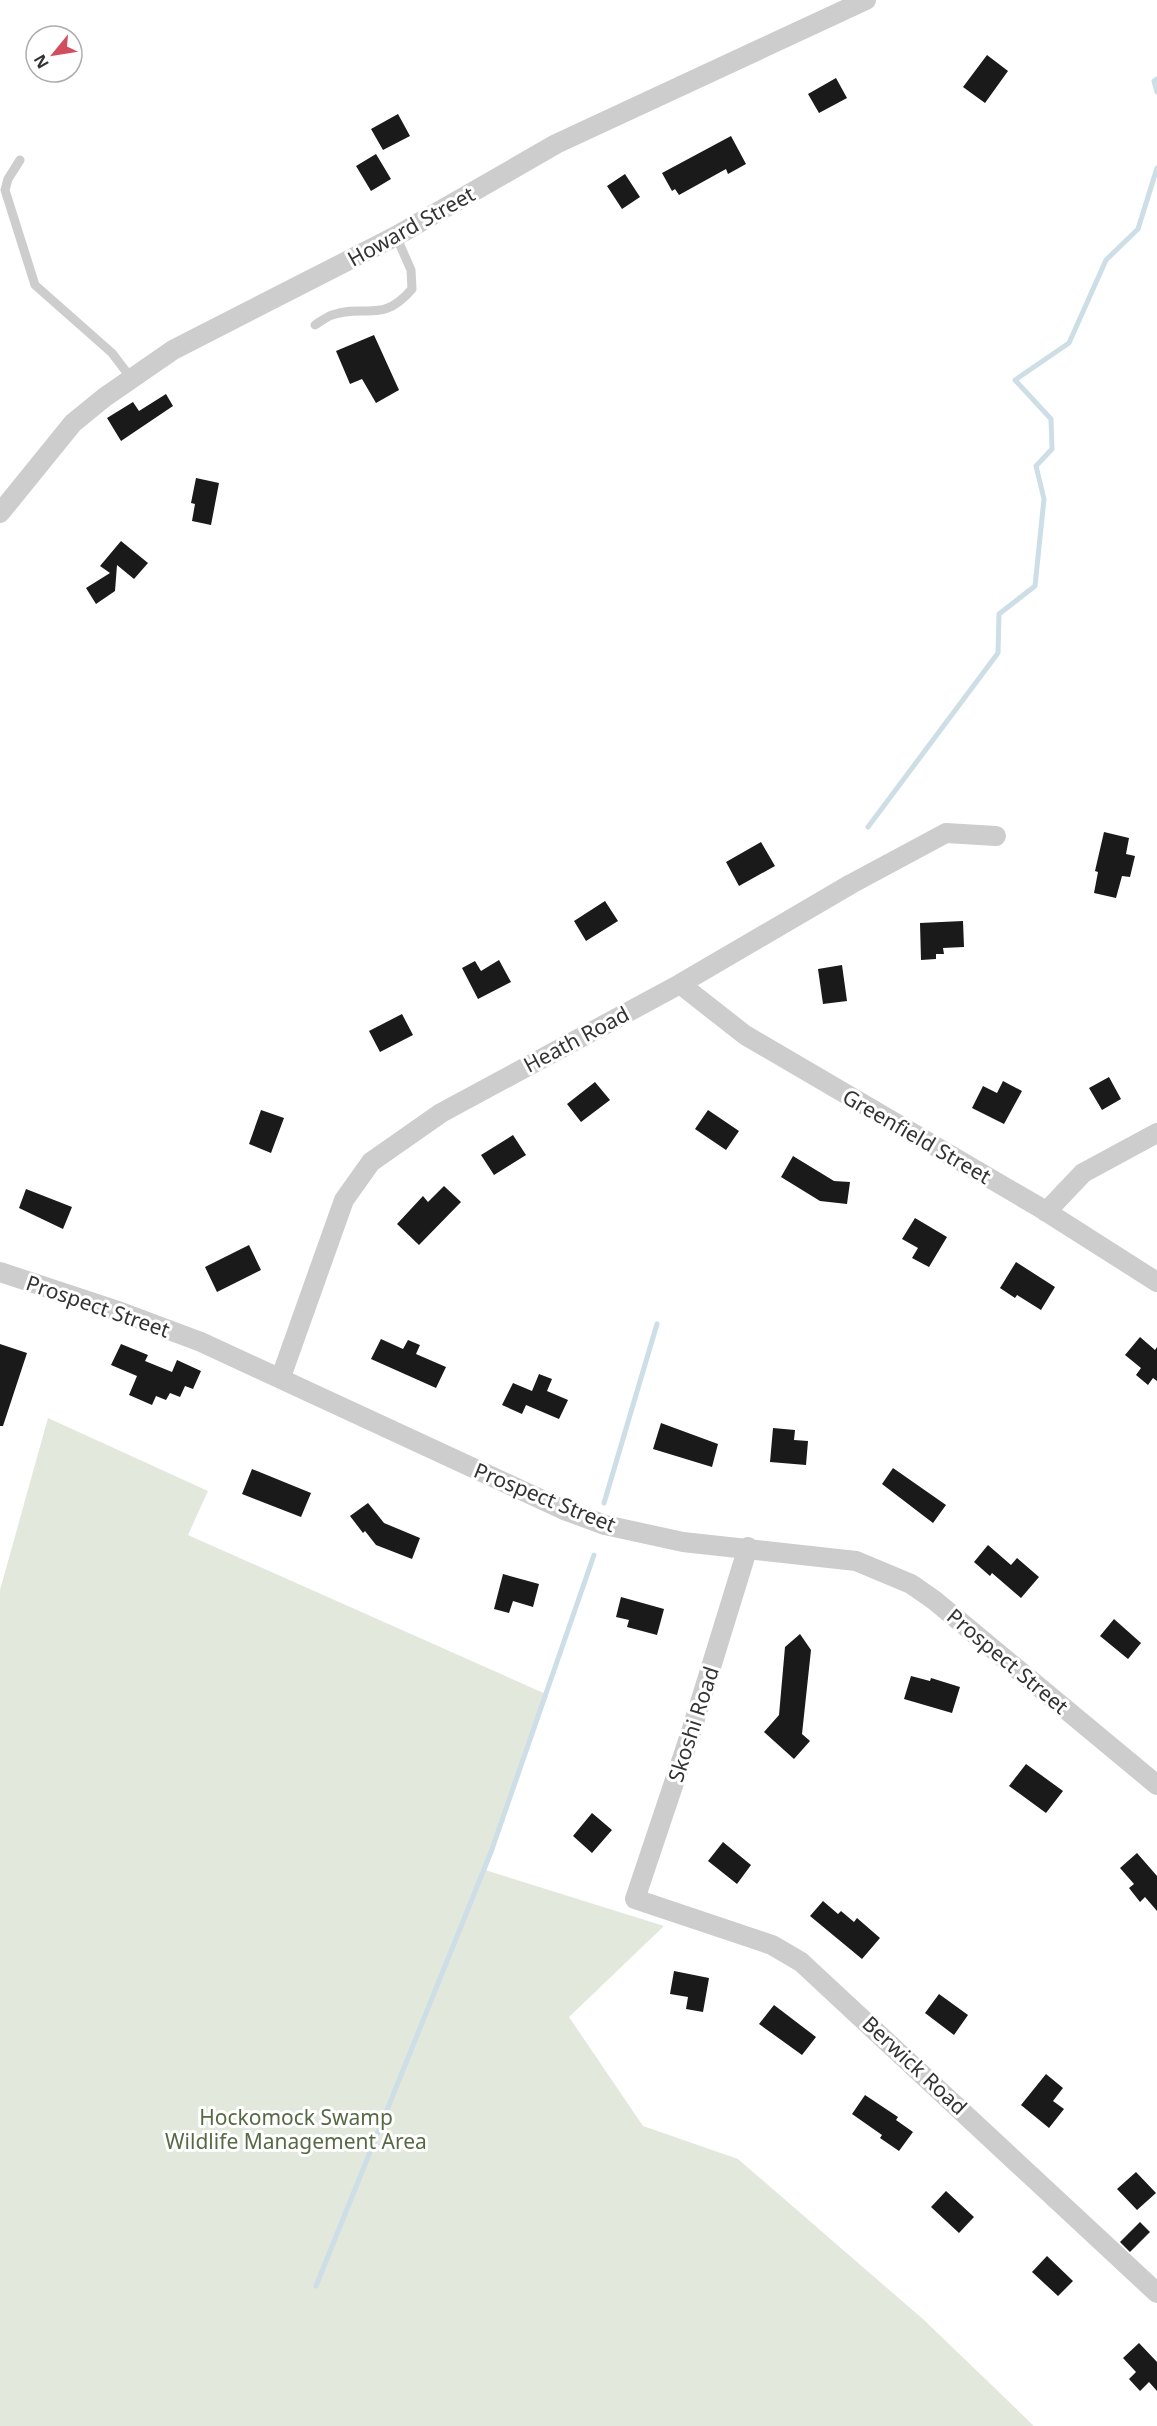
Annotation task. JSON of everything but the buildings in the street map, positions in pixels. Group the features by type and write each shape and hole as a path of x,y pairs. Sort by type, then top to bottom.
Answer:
{"street":[{"name":"Howard Street","path":"0,513 74,423 131,378 172,350 396,236 556,144 866,0"},
{"name":"Heath Road","path":"281,1377 344,1200 371,1162 441,1113 680,984 851,884 946,833 996,836"},
{"name":"Greenfield Street","path":"680,984 745,1035 1046,1212 1157,1282"},
{"path":"1046,1212 1083,1173 1157,1133"},
{"name":"Prospect Street","path":"0,1272 121,1312 201,1342 281,1377 564,1510 605,1525 683,1542 748,1547 856,1561 911,1584 966,1624 1062,1708 1157,1785"},
{"name":"Skoshi Road","path":"635,1899 691,1732 748,1547"},
{"name":"Berwick Road","path":"635,1899 772,1945 801,1962 1157,2293"}],"lane":[{"path":"20,160 8,179 5,190 35,285 112,353 131,378"},
{"path":"315,325 333,315 380,312 400,302 412,289 411,270 396,236"}],"green space":[{"name":"Hockomock Swamp Wildlife Management Area","path":"48,1418 208,1491 188,1535 548,1695 485,1870 664,1926 569,2017 643,2126 738,2159 924,2320 1034,2426 0,2426 0,1590"}],"waterway":[{"path":"1157,79 1154,81 1157,92"},
{"path":"868,827 998,653 999,614 1035,586 1044,499 1036,466 1052,449 1051,419 1015,380 1069,343 1106,260 1138,229 1157,168"},
{"path":"604,1503 657,1324"},
{"path":"316,2286 491,1852 594,1555"}]}
